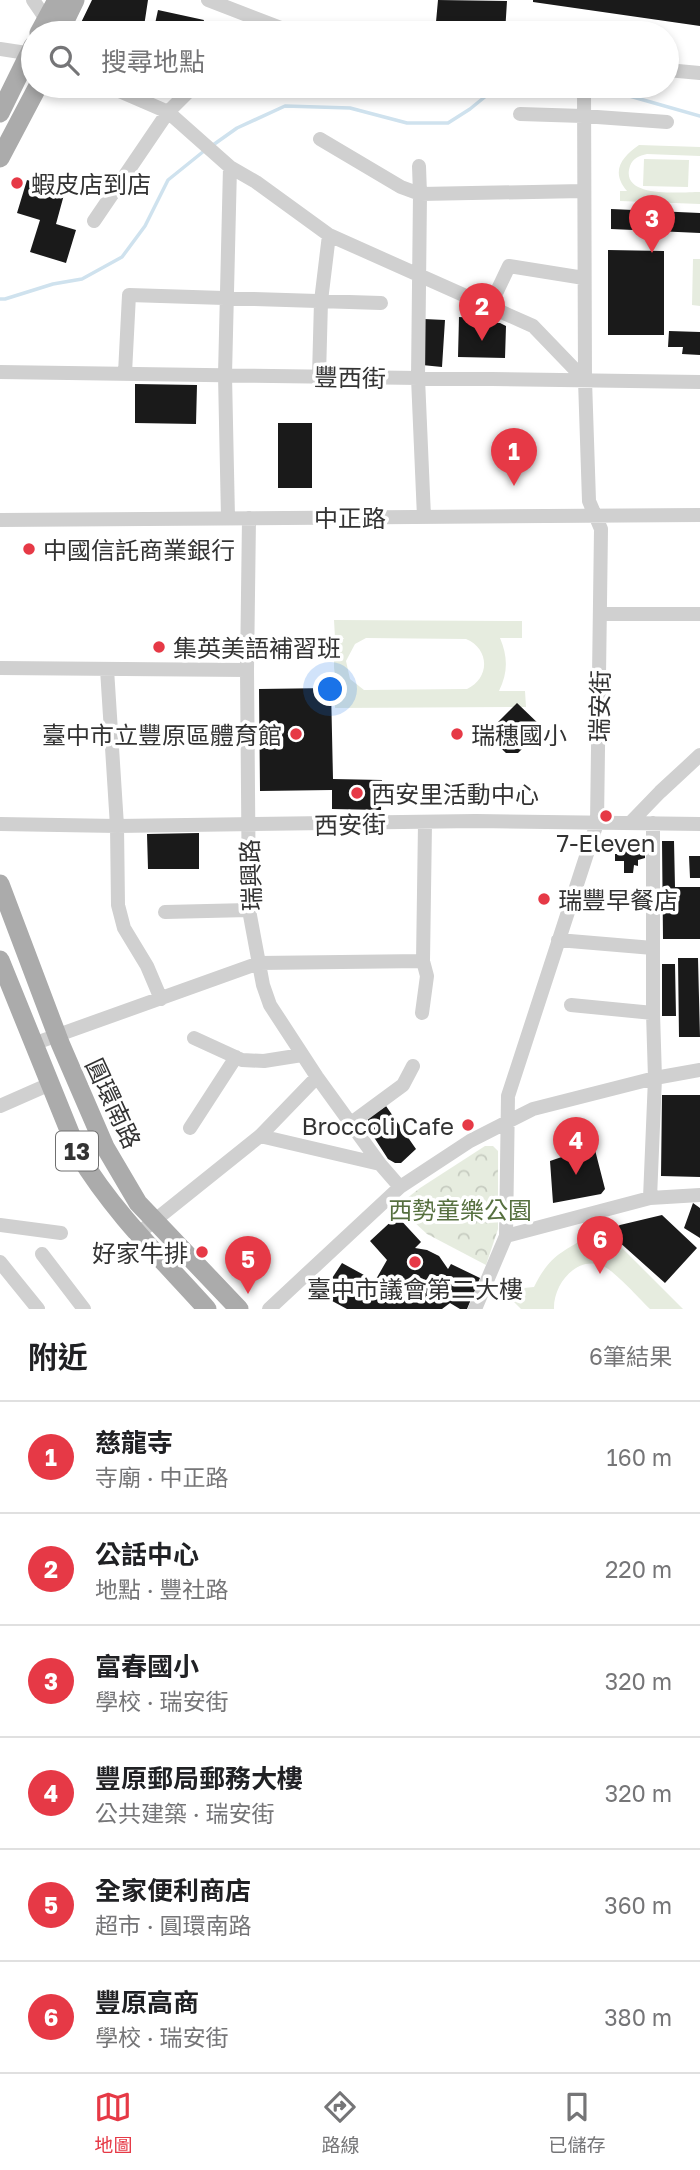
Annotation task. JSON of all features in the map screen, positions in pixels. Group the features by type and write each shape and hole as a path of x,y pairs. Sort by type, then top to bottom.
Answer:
{"main road":[{"path":"52,21 57,0"},
{"path":"57,21 75,0"},
{"path":"0,113 6,88 21,67"},
{"path":"0,158 32,98"},
{"name":"圓環南路","path":"0,884 57,1036 105,1147 138,1203 239,1309"},
{"name":"圓環南路","path":"0,960 79,1155 93,1178 207,1309"}],"street":[{"path":"33,0 46,21"},
{"path":"208,0 263,21"},
{"path":"3,46 21,49"},
{"path":"679,72 700,73"},
{"path":"137,98 168,111 230,167 329,235 533,326 585,380"},
{"path":"94,221 168,111 182,98"},
{"name":"瑞安街","path":"475,1309 506,1236 508,1096 597,823 601,529 589,501 585,380 584,98"},
{"path":"520,114 667,122"},
{"path":"320,139 401,187 420,194 583,191"},
{"path":"419,166 418,378 425,517"},
{"path":"228,518 225,375 230,167"},
{"path":"319,376 321,301 329,235"},
{"path":"490,306 509,266 584,278"},
{"path":"125,373 129,295 381,303"},
{"name":"豐西街","path":"0,372 700,382"},
{"name":"中正路","path":"0,520 700,514"},
{"name":"瑞興路","path":"249,518 248,909 263,985 270,1005 302,1055 380,1164 400,1187"},
{"path":"601,614 700,614"},
{"path":"0,668 247,670"},
{"path":"107,669 117,826 118,905 124,928 147,966 160,999"},
{"path":"631,822 700,755"},
{"path":"422,1013 427,976 423,961 425,823"},
{"path":"650,1198 655,1078 653,823"},
{"name":"西安街","path":"0,824 700,824"},
{"path":"165,912 248,909"},
{"path":"558,940 653,948"},
{"path":"33,1044 259,963 423,961"},
{"path":"570,1005 653,1013"},
{"path":"194,1038 242,1060 264,1061 302,1055"},
{"path":"190,1128 236,1057"},
{"path":"351,1124 403,1085 413,1066"},
{"path":"269,1309 400,1187 470,1141 533,1109 655,1078 700,1070"},
{"path":"139,1233 260,1136 317,1077"},
{"path":"0,1106 50,1084"},
{"path":"260,1136 380,1164"},
{"path":"506,1236 650,1198 700,1195"},
{"path":"0,1224 61,1233"},
{"path":"43,1254 85,1309"},
{"path":"0,1262 38,1309"}],"green space":[{"path":"639,145 700,147 700,156 647,154 639,157 631,163 629,177 642,189 700,192 700,204 620,201 620,191 627,191 619,177 620,165"},
{"path":"644,159 689,160 688,187 643,186"},
{"path":"693,259 700,259 700,306 692,305"},
{"path":"334,620 522,621 522,638 500,638 506,665 499,691 525,691 526,707 335,708 335,690 342,690 334,664 344,638 335,638","holes":["366,638 466,639 480,649 484,664 480,678 467,689 364,690 350,679 346,661 355,644"]},
{"name":"西勢童樂公園","path":"485,1146 493,1146 498,1151 498,1229 486,1265 427,1234 397,1206"},
{"path":"590,1235 609,1235 683,1309 650,1309 615,1275 605,1267 595,1264 577,1267 569,1273 558,1290 554,1309 521,1309 513,1301 524,1288 534,1287 551,1261"}],"building":[{"path":"92,0 148,0 145,21 82,21"},
{"path":"438,0 507,1 506,21 436,21"},
{"path":"700,0 700,26 679,21 533,2"},
{"path":"158,10 204,20 204,21 156,21"},
{"path":"27,180 65,191 56,224 76,230 66,263 30,252 40,220 17,213"},
{"path":"611,209 700,213 700,233 611,229"},
{"path":"608,250 664,251 664,335 608,335"},
{"path":"459,317 506,326 505,358 458,357"},
{"path":"424,319 445,320 442,367 422,365"},
{"path":"669,331 700,332 700,355 682,354 683,347 668,347"},
{"path":"135,384 197,385 196,424 135,423"},
{"path":"278,423 312,423 312,488 278,488"},
{"name":"臺中市立豐原區體育館","path":"331,688 333,779 382,780 381,810 332,809 332,790 260,791 259,689"},
{"path":"517,703 543,728 518,753 506,753 486,734"},
{"path":"199,833 199,869 148,869 147,834"},
{"path":"662,841 674,841 675,887 700,887 700,939 663,939"},
{"path":"622,848 645,848 645,858 638,860 638,866 634,865 633,873 624,873 624,861 615,861 615,854 622,854"},
{"path":"689,856 700,856 700,878 690,878"},
{"path":"678,958 698,958 700,1037 679,1037"},
{"path":"662,964 675,964 676,1016 662,1016"},
{"path":"662,1095 700,1095 700,1177 661,1176"},
{"path":"386,1106 416,1149 401,1163 388,1159 368,1128 368,1118"},
{"path":"594,1146 605,1189 601,1194 553,1203 550,1161"},
{"path":"693,1203 700,1208 700,1238 684,1228"},
{"path":"662,1215 697,1248 665,1283 608,1232 620,1225"},
{"name":"臺中市議會第二大樓","path":"397,1216 421,1242 415,1248 439,1256 448,1269 451,1264 480,1278 467,1309 460,1309 450,1303 442,1309 347,1309 321,1295 342,1263 375,1281 387,1260 370,1241"}],"waterway":[{"path":"213,145 237,128 285,106 350,108 407,123 448,123 483,98"},
{"path":"637,98 700,116"},
{"path":"0,299 82,279 122,257 145,226 168,180 204,151"}],"place":[{"name":"蝦皮店到店","path":"17,183"},
{"name":"富春國小","path":"652,253"},
{"name":"公話中心","path":"482,341"},
{"name":"慈龍寺","path":"514,486"},
{"name":"中國信託商業銀行","path":"29,549"},
{"name":"集英美語補習班","path":"159,647"},
{"name":"臺中市立豐原區體育館","path":"296,734"},
{"name":"瑞穗國小","path":"457,734"},
{"name":"西安里活動中心","path":"357,793"},
{"name":"7-Eleven","path":"606,816"},
{"name":"瑞豐早餐店","path":"544,899"},
{"name":"Broccoli Cafe","path":"468,1125"},
{"name":"豐原郵局郵務大樓","path":"576,1175"},
{"name":"好家牛排","path":"202,1252"},
{"name":"臺中市議會第二大樓","path":"415,1262"},
{"name":"豐原高商","path":"600,1274"},
{"name":"全家便利商店","path":"248,1294"}]}
